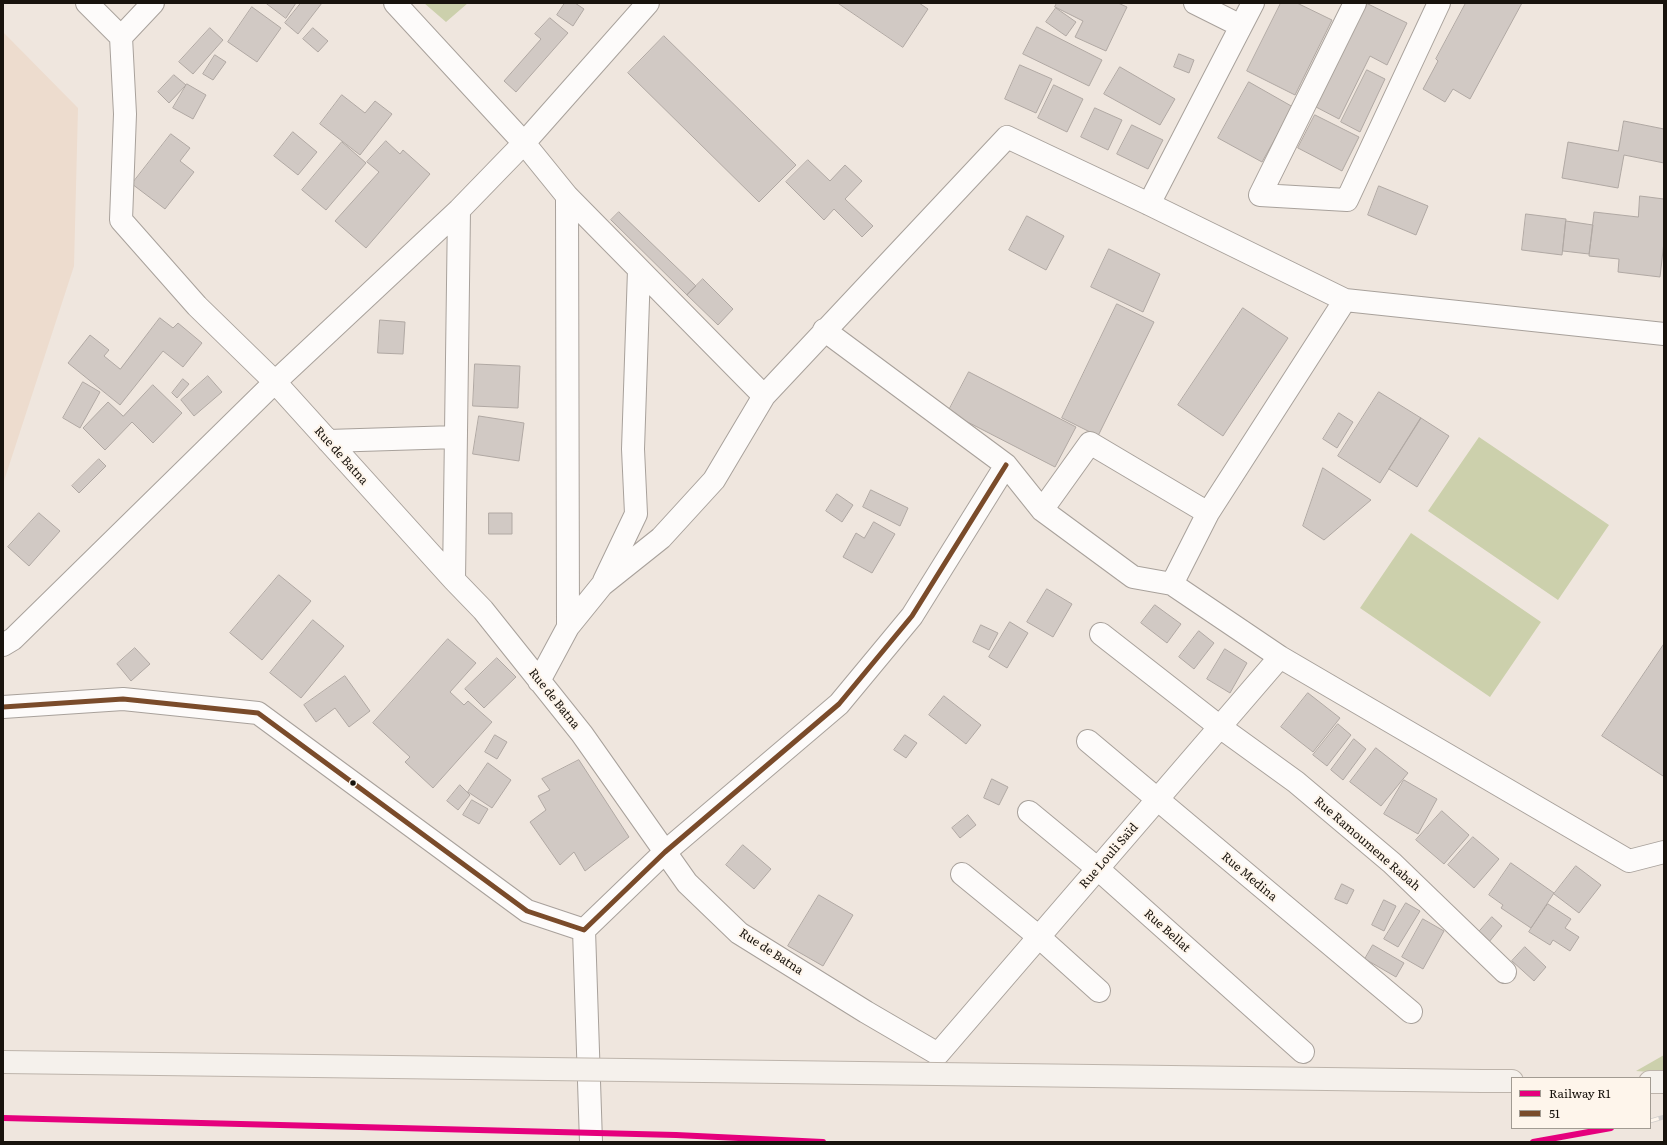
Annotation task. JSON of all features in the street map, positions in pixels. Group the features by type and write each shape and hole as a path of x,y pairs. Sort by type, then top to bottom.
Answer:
{"main road":[{"path":"3,1062 1511,1081"},
{"path":"1651,1082 1664,1082"}],"street":[{"path":"87,3 121,37 154,3"},
{"path":"395,3 524,143 567,196 764,396"},
{"path":"3,646 13,639 275,382 459,210 524,143 648,3"},
{"path":"1195,3 1241,26"},
{"path":"1150,204 1253,3"},
{"path":"1355,3 1260,195 1347,200 1440,3"},
{"name":"Rue de Batna","path":"121,37 125,114 121,220 197,306 275,382 454,580 483,610 582,734 687,883 739,933 866,1012 938,1054"},
{"path":"539,681 568,627 602,585 661,538 714,480 764,396 824,330 1007,137 1150,204 1345,300 1664,334"},
{"path":"567,196 568,627"},
{"path":"454,580 459,210"},
{"path":"602,585 636,514 633,449 639,270"},
{"path":"1172,584 1208,513 1345,300"},
{"path":"824,330 1006,465 1042,510 1133,577 1172,584 1280,657 1629,861 1664,852"},
{"path":"328,441 456,437"},
{"path":"1042,510 1090,443 1208,513"},
{"path":"591,1142 584,930 665,852 839,704 912,616 1006,465"},
{"name":"Rue Ramoumene Rabah","path":"1101,634 1220,727 1296,782 1392,863 1505,972"},
{"name":"Rue Louli Saïd","path":"938,1054 1280,657"},
{"path":"3,707 123,699 258,713 527,911 584,930"},
{"name":"Rue Medina","path":"1088,741 1411,1012"},
{"name":"Rue Bellat","path":"1029,812 1098,868 1303,1052"},
{"path":"962,874 1038,937 1099,991"}],"shaded area":[{"path":"3,32 78,108 74,266 3,484"}],"green space":[{"path":"424,3 468,3 446,22"},
{"path":"1479,437 1609,525 1558,600 1428,511"},
{"path":"1411,533 1541,622 1490,697 1360,608"},
{"path":"1664,1055 1664,1073 1636,1071"}],"building":[{"path":"266,3 296,3 286,18"},
{"path":"301,3 322,3 298,34 285,23"},
{"path":"565,3 575,3 584,9 573,26 557,15"},
{"path":"838,3 919,3 928,9 903,47"},
{"path":"1057,3 1118,3 1127,7 1106,51 1075,37 1083,21 1055,7"},
{"path":"1281,3 1297,3 1332,20 1295,95 1247,71"},
{"path":"1366,3 1407,23 1387,65 1370,56 1339,119 1316,107"},
{"path":"1466,3 1522,3 1470,99 1453,89 1445,102 1423,89 1438,61 1436,59"},
{"path":"252,7 281,28 257,62 228,42"},
{"path":"1056,8 1076,22 1066,36 1046,22"},
{"path":"550,18 568,33 516,92 504,81 541,39 535,34"},
{"path":"1037,27 1102,60 1089,86 1023,54"},
{"path":"210,28 223,40 193,74 179,62"},
{"path":"313,28 328,41 318,52 303,39"},
{"path":"664,36 796,165 759,202 628,73"},
{"path":"1179,54 1194,60 1189,73 1174,67"},
{"path":"215,55 226,62 213,80 203,74"},
{"path":"1020,65 1052,79 1036,113 1005,99"},
{"path":"1120,67 1175,99 1160,125 1104,94"},
{"path":"1367,70 1385,79 1360,132 1341,122"},
{"path":"174,75 186,85 169,103 158,92"},
{"path":"1249,82 1293,107 1262,162 1218,138"},
{"path":"187,84 206,95 193,119 173,108"},
{"path":"1054,85 1083,99 1067,132 1038,118"},
{"path":"342,95 365,113 375,101 392,114 360,155 320,124"},
{"path":"1095,108 1122,120 1108,150 1081,137"},
{"path":"1315,115 1359,137 1342,171 1298,148"},
{"path":"1624,121 1664,129 1664,163 1624,155 1618,188 1562,178 1568,142 1618,151"},
{"path":"1132,125 1163,140 1148,169 1117,154"},
{"path":"293,132 317,152 298,175 274,156"},
{"path":"171,134 190,148 180,161 194,172 165,209 132,184"},
{"path":"386,141 400,154 403,150 430,174 366,248 335,221 379,172 367,162"},
{"path":"342,142 366,163 326,210 302,190"},
{"path":"808,160 830,181 845,165 862,181 845,199 873,226 862,237 834,209 824,220 786,182"},
{"path":"1379,186 1428,206 1416,235 1368,215"},
{"path":"1640,196 1664,199 1664,242 1660,277 1618,272 1619,259 1589,256 1594,212 1638,217"},
{"path":"619,212 696,286 687,295 611,220"},
{"path":"1526,214 1566,219 1562,255 1522,250"},
{"path":"1027,216 1064,236 1046,270 1009,250"},
{"path":"1566,221 1593,225 1589,254 1563,251"},
{"path":"1109,249 1160,274 1143,312 1091,287"},
{"path":"703,279 733,309 718,325 687,295"},
{"path":"1117,304 1154,322 1098,436 1062,418"},
{"path":"1243,308 1288,338 1223,436 1178,405"},
{"path":"160,318 173,328 178,323 202,343 183,367 163,351 120,405 68,363 90,335 109,350 104,356 120,369"},
{"path":"380,320 405,322 403,354 378,353"},
{"path":"475,364 520,366 518,408 473,406"},
{"path":"969,372 1076,427 1055,467 948,412"},
{"path":"208,376 222,392 194,416 181,400"},
{"path":"183,379 189,384 177,398 172,393"},
{"path":"83,382 100,392 80,428 63,418"},
{"path":"153,385 182,413 153,443 132,422 105,450 83,428 108,402 123,416"},
{"path":"1379,392 1421,418 1380,483 1338,456"},
{"path":"1339,413 1353,422 1337,448 1323,439"},
{"path":"479,416 524,423 519,461 473,454"},
{"path":"1421,418 1449,436 1417,487 1389,469"},
{"path":"99,459 106,466 79,493 72,486"},
{"path":"1323,468 1371,500 1324,540 1303,526"},
{"path":"871,490 908,508 900,526 863,507"},
{"path":"837,494 853,505 842,522 826,511"},
{"path":"39,513 60,531 29,566 8,547"},
{"path":"489,513 512,513 512,534 489,534"},
{"path":"874,522 895,534 872,573 843,557 856,533 864,538"},
{"path":"279,575 311,601 262,660 230,633"},
{"path":"1047,589 1072,604 1053,637 1027,622"},
{"path":"1155,605 1181,624 1167,643 1141,623"},
{"path":"313,620 344,646 301,698 270,673"},
{"path":"1010,622 1028,633 1007,668 989,657"},
{"path":"981,625 998,633 989,650 973,642"},
{"path":"1199,631 1214,643 1194,669 1179,657"},
{"path":"448,639 476,663 450,692 464,705 468,701 492,722 433,788 405,762 410,757 373,723"},
{"path":"1664,644 1664,774 1663,776 1602,736"},
{"path":"135,648 150,664 131,681 117,664"},
{"path":"1225,649 1247,663 1230,693 1207,679"},
{"path":"497,658 516,677 484,708 465,689"},
{"path":"345,676 370,711 349,727 335,708 316,722 304,705"},
{"path":"1308,693 1340,718 1313,752 1281,727"},
{"path":"944,696 981,725 966,744 929,715"},
{"path":"1338,724 1351,735 1327,766 1313,755"},
{"path":"495,735 507,742 497,759 485,752"},
{"path":"905,735 917,743 906,758 894,750"},
{"path":"1354,739 1366,749 1343,780 1331,770"},
{"path":"1376,748 1408,773 1381,806 1350,782"},
{"path":"579,760 629,837 585,871 574,852 560,865 530,822 546,810 538,796 550,790 542,779"},
{"path":"488,763 511,780 492,808 468,792"},
{"path":"992,779 1008,787 999,805 984,798"},
{"path":"1404,780 1437,799 1418,834 1384,814"},
{"path":"460,785 470,795 458,810 447,801"},
{"path":"472,800 488,809 479,824 463,815"},
{"path":"1442,811 1469,835 1444,864 1416,840"},
{"path":"968,815 976,825 960,838 952,828"},
{"path":"1473,837 1499,859 1474,888 1448,865"},
{"path":"743,845 771,869 754,889 726,865"},
{"path":"1511,863 1554,893 1531,928 1501,908 1503,905 1489,895"},
{"path":"1576,866 1601,885 1579,913 1554,894"},
{"path":"1342,884 1354,890 1347,904 1335,899"},
{"path":"819,895 853,915 823,966 788,946"},
{"path":"1384,900 1396,906 1384,931 1372,925"},
{"path":"1406,903 1420,911 1398,947 1384,939"},
{"path":"1548,904 1571,919 1565,928 1579,937 1570,951 1553,940 1550,945 1529,932"},
{"path":"1492,917 1502,926 1489,942 1478,933"},
{"path":"1423,919 1444,931 1423,969 1402,957"},
{"path":"1373,945 1404,963 1396,977 1365,959"},
{"path":"1525,947 1546,967 1534,981 1512,961"}],"railway":[{"path":"1651,1121 1664,1117"},
{"path":"3,1118 676,1135 823,1142"},
{"path":"1533,1142 1605,1129"}],"rail line":[{"name":"R1","path":"3,1118 676,1135 823,1142"},
{"name":"R1","path":"1533,1142 1605,1129"}],"transit line":[{"name":"51","path":"3,707 123,699 258,713 527,911 584,930 665,852 839,704 912,616 1006,465"}]}
